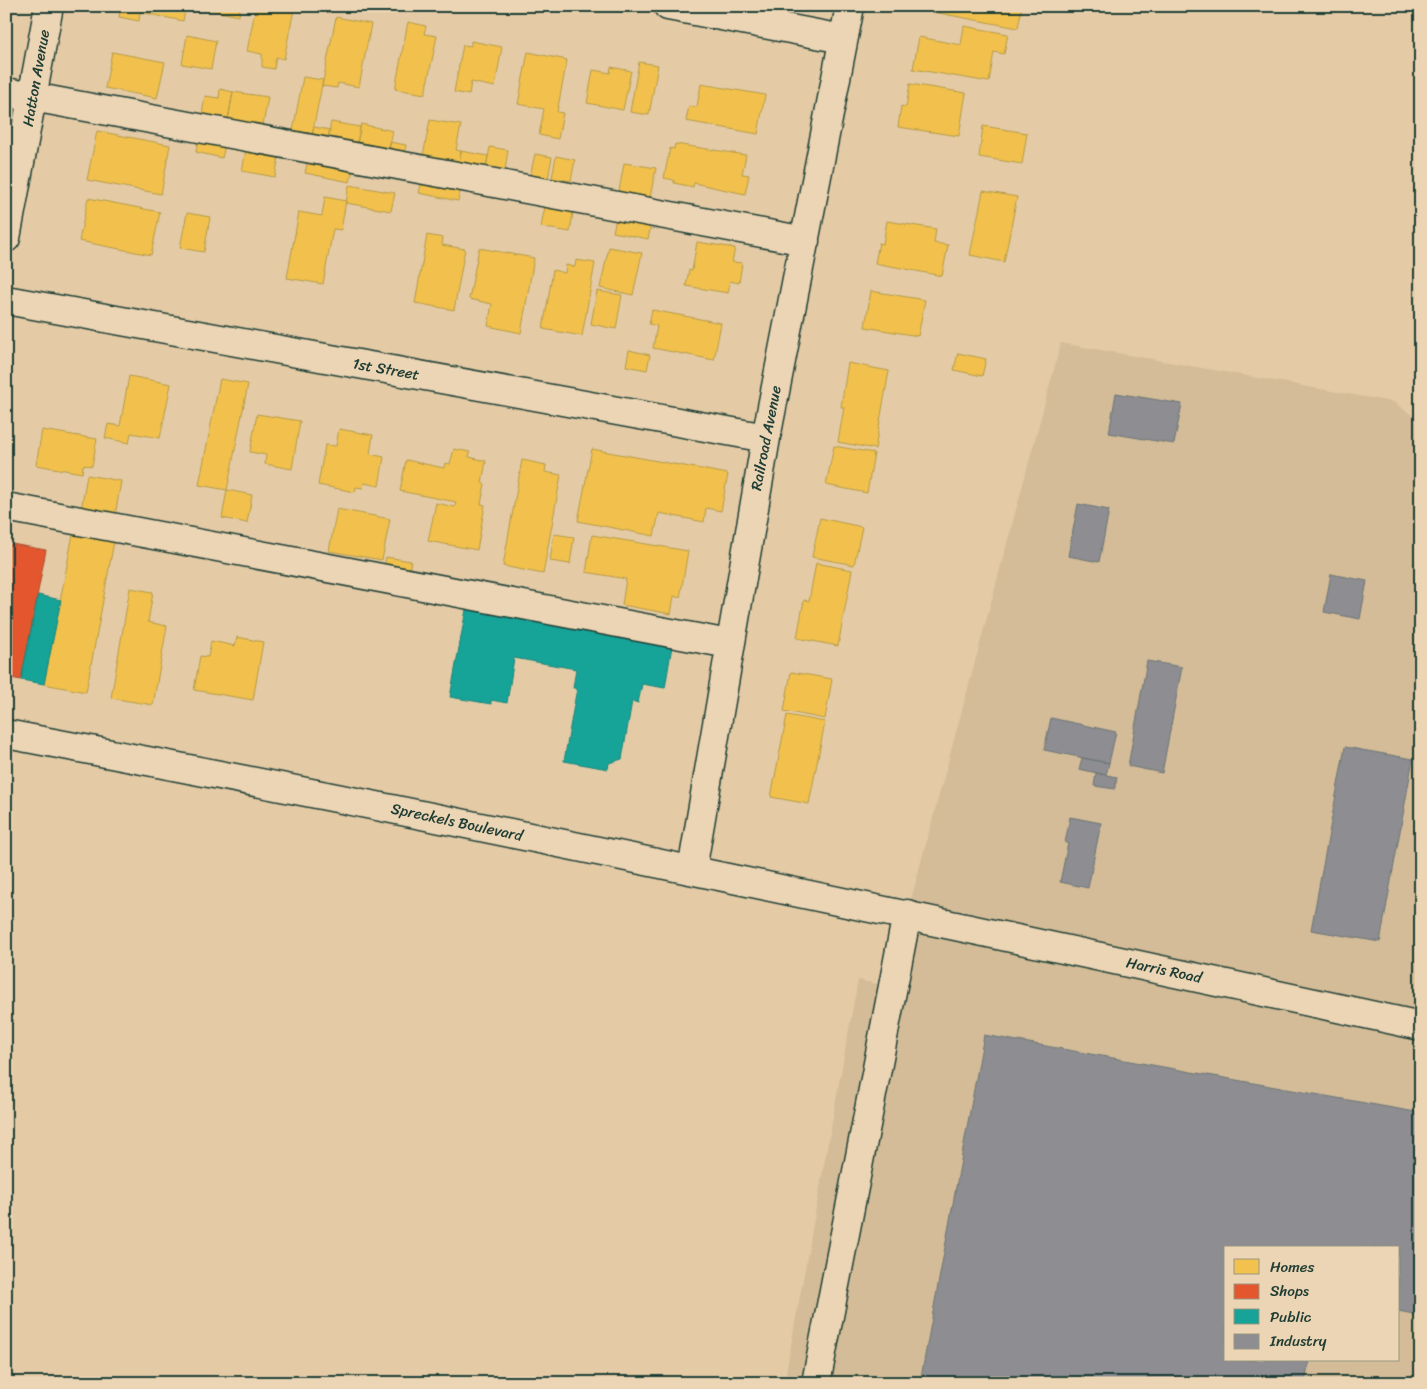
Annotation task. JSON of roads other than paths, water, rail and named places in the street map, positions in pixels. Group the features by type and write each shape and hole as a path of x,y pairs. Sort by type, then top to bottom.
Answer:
{"street":[{"name":"Hatton Avenue","path":"6,238 19,95 49,6"},
{"path":"668,6 843,39"},
{"name":"Railroad Avenue","path":"692,870 729,644 766,438 850,6"},
{"path":"19,95 805,241"},
{"name":"1st Street","path":"6,300 766,438"},
{"path":"6,507 729,644"},
{"name":"Spreckels Boulevard","path":"6,734 295,788 906,914"},
{"path":"816,1383 906,914"},
{"name":"Harris Road","path":"906,914 1421,1026"}]}
